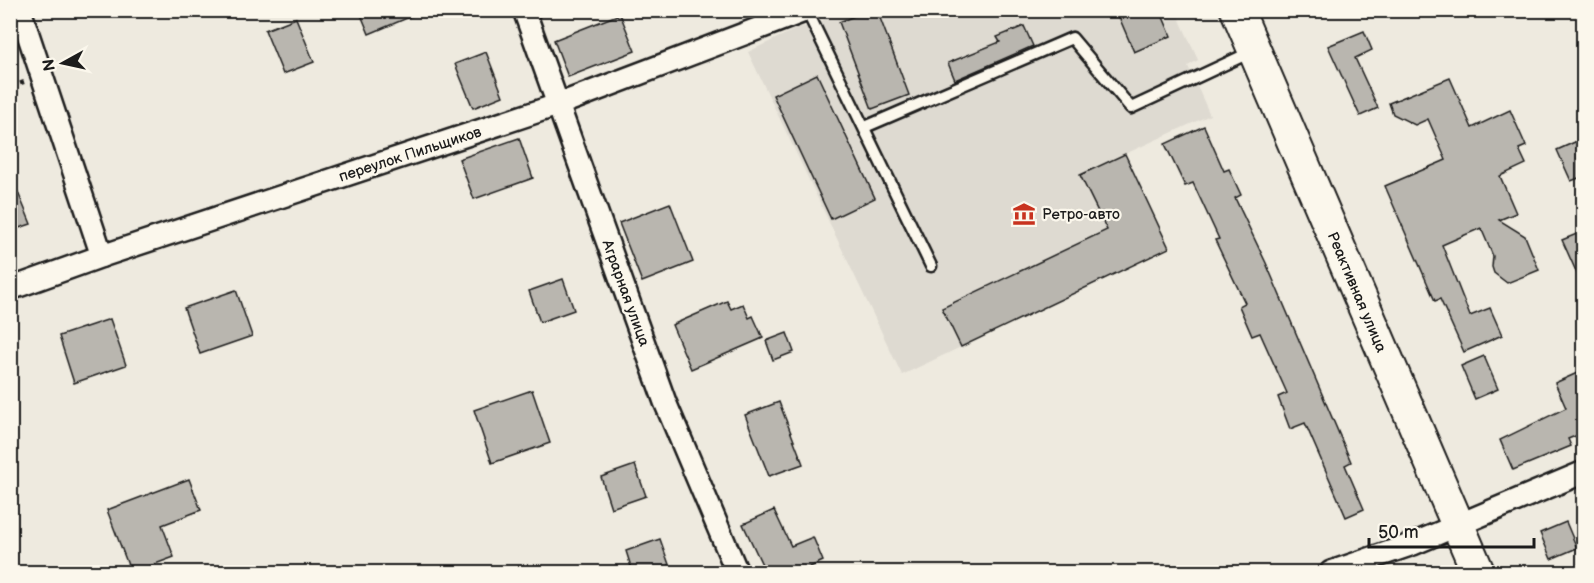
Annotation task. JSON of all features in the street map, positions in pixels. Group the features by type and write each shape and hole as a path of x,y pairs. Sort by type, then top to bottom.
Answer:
{"main road":[{"name":"Реактивная улица","path":"1237,10 1478,573"}],"street":[{"path":"20,10 102,255"},
{"name":"Аграрная улица","path":"524,10 665,402 737,573"},
{"name":"переулок Пильщиков","path":"10,289 102,255 557,105 807,11"},
{"path":"1331,573 1413,544 1584,472"}],"lane":[{"path":"807,11 866,127 931,266"},
{"path":"866,127 1072,38 1131,108 1254,50"}],"shaded area":[{"path":"837,11 1176,11 1198,60 1188,66 1210,115 1125,154 1169,248 902,375 748,52 800,27 814,26"}],"building":[{"path":"359,10 424,10 424,11 369,34"},
{"path":"870,10 877,10 909,95 872,109 839,22"},
{"path":"1116,10 1160,10 1171,36 1134,52"},
{"path":"620,14 635,51 568,77 554,40"},
{"path":"296,18 314,62 283,74 265,30"},
{"path":"1024,26 1033,46 955,80 948,63 1000,42 997,37"},
{"path":"1364,31 1372,50 1355,58 1378,108 1360,116 1328,46"},
{"path":"486,52 503,96 473,108 455,64"},
{"path":"817,74 875,198 831,219 773,95"},
{"path":"1450,78 1472,128 1510,110 1526,146 1519,149 1526,164 1500,176 1516,213 1499,220 1525,236 1539,270 1507,283 1494,273 1493,256 1481,228 1442,245 1470,316 1490,308 1502,335 1464,352 1440,299 1435,301 1385,186 1446,160 1428,119 1415,125 1393,114 1389,103"},
{"path":"1204,126 1224,171 1229,169 1241,195 1235,198 1266,263 1351,462 1345,465 1364,509 1346,517 1305,423 1290,429 1278,397 1287,393 1260,333 1252,336 1239,306 1245,303 1215,240 1219,239 1193,183 1185,186 1165,144"},
{"path":"519,138 533,178 474,199 459,159"},
{"path":"1584,138 1584,176 1571,181 1557,150"},
{"path":"1125,154 1169,248 961,347 942,308 1107,230 1080,175"},
{"path":"10,173 31,224 10,231"},
{"path":"670,203 693,262 642,282 619,223"},
{"path":"1584,231 1584,289 1562,240"},
{"path":"563,279 574,310 540,322 529,291"},
{"path":"236,290 252,336 200,354 184,308"},
{"path":"727,301 731,309 743,304 749,318 753,316 763,338 691,369 672,325"},
{"path":"110,319 126,365 74,383 59,336"},
{"path":"787,333 794,352 773,360 766,341"},
{"path":"1484,356 1498,389 1475,399 1461,366"},
{"path":"1584,370 1584,447 1578,435 1568,439 1571,446 1513,470 1500,440 1566,408 1555,383"},
{"path":"532,390 550,443 492,463 474,410"},
{"path":"779,402 803,464 769,476 745,415"},
{"path":"635,465 646,496 611,508 601,477"},
{"path":"189,479 201,510 162,525 174,557 131,573 107,510"},
{"path":"774,510 791,546 813,537 823,561 797,573 766,573 743,524"},
{"path":"1566,522 1577,548 1551,559 1540,533"},
{"path":"660,539 672,573 633,573 626,551"}],"place":[{"name":"Ретро-авто","path":"1024,214"}]}
